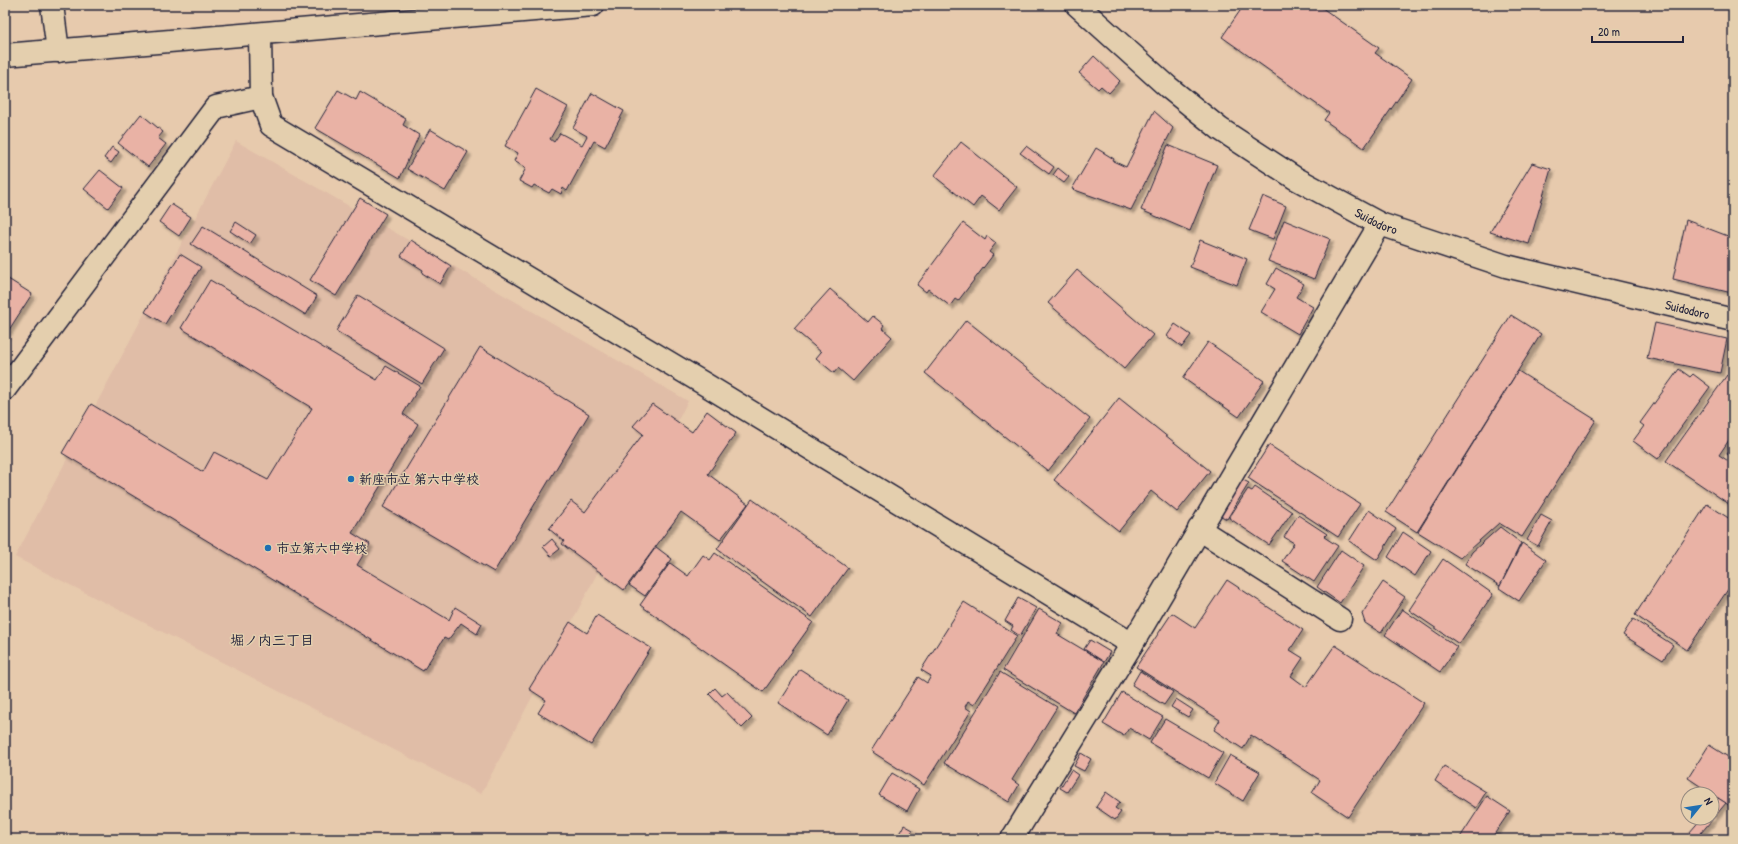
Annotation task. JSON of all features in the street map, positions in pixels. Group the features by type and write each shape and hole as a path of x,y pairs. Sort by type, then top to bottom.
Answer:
{"street":[{"path":"52,5 58,51"},
{"path":"5,55 260,35 593,5"},
{"name":"Suidodoro","path":"1077,5 1168,88 1220,129 1295,178 1380,224 1506,266 1733,320"},
{"path":"260,35 261,97 272,125 697,379 1132,644"},
{"path":"5,390 216,107 261,97"},
{"path":"1012,839 1132,644 1380,224"},
{"path":"1199,529 1340,619"}],"shaded area":[{"name":"新座市立 第六中学校","path":"236,141 688,401 481,794 15,557"}],"building":[{"path":"1244,5 1318,5 1379,48 1375,53 1412,79 1364,148 1324,120 1329,113 1222,37"},
{"path":"1094,56 1120,81 1109,93 1101,86 1098,89 1079,73"},
{"path":"536,89 568,107 550,139 554,142 560,133 582,145 587,136 573,128 592,93 624,111 605,147 594,141 567,191 563,188 561,194 552,189 549,193 534,185 532,188 519,181 526,168 514,161 518,153 505,146"},
{"path":"338,90 356,100 360,92 406,119 403,125 419,135 400,178 315,128"},
{"path":"1154,111 1173,128 1131,210 1072,189 1096,148 1114,159 1113,161 1126,167"},
{"path":"141,114 163,132 158,138 166,144 148,167 118,143"},
{"path":"430,129 468,152 445,191 407,169"},
{"path":"961,142 1017,187 999,210 981,196 973,207 934,176"},
{"path":"1168,145 1217,165 1190,231 1141,210"},
{"path":"1026,146 1054,167 1049,174 1020,153"},
{"path":"112,147 119,152 111,163 104,158"},
{"path":"1532,163 1551,169 1529,244 1490,232"},
{"path":"1058,168 1069,177 1064,183 1053,175"},
{"path":"100,170 123,188 108,208 84,189"},
{"path":"1263,196 1286,206 1273,239 1249,230"},
{"path":"360,198 386,214 336,296 310,280"},
{"path":"171,204 191,217 179,236 159,222"},
{"path":"1284,220 1330,239 1314,279 1268,261"},
{"path":"1686,220 1733,238 1732,293 1673,279"},
{"path":"236,222 256,235 250,244 230,231"},
{"path":"963,223 985,240 987,236 996,243 989,252 993,255 958,301 955,299 950,306 928,289 926,292 917,285"},
{"path":"203,226 317,296 306,315 191,244"},
{"path":"411,240 451,266 440,284 422,273 423,270 401,256"},
{"path":"1200,240 1247,259 1237,285 1190,267"},
{"path":"180,254 201,267 165,324 145,312"},
{"path":"1276,268 1304,284 1296,297 1313,307 1298,334 1261,312 1275,289 1267,284"},
{"path":"1077,270 1153,335 1124,369 1048,303"},
{"path":"5,277 32,294 5,336"},
{"name":"市立第六中学校","path":"210,280 377,380 386,366 420,386 403,414 418,424 352,533 370,544 357,565 449,620 455,607 482,624 477,634 461,623 448,640 444,638 423,671 62,453 91,404 203,472 214,452 268,480 312,408 181,328"},
{"path":"830,289 868,322 873,316 884,325 882,328 892,337 853,381 838,368 834,373 816,358 821,352 794,329"},
{"path":"358,295 444,348 422,384 336,331"},
{"path":"1511,315 1541,334 1417,532 1386,512"},
{"path":"966,320 1090,419 1048,471 925,373"},
{"path":"1655,323 1727,339 1720,373 1647,358"},
{"path":"1175,324 1191,335 1182,347 1167,336"},
{"path":"1208,342 1264,381 1239,417 1183,378"},
{"path":"480,347 589,414 494,572 383,507"},
{"path":"1679,369 1690,377 1693,374 1710,387 1658,459 1633,441 1644,426 1640,423"},
{"path":"1518,371 1596,420 1522,537 1499,523 1460,558 1418,532"},
{"path":"1733,374 1733,434 1719,455 1733,464 1732,506 1666,461 1727,375 1730,378"},
{"path":"1119,398 1210,471 1177,512 1151,491 1119,531 1054,480"},
{"path":"652,404 692,432 707,411 736,433 708,474 748,504 720,540 681,512 624,590 562,544 564,541 549,529 571,501 585,512 643,434 633,426"},
{"path":"1269,445 1360,504 1338,537 1248,478"},
{"path":"1733,446 1733,459 1727,454"},
{"path":"1241,479 1249,483 1227,519 1219,515"},
{"path":"1255,487 1292,512 1269,545 1229,518 1248,489 1252,491"},
{"path":"752,499 848,568 812,617 717,549"},
{"path":"1707,504 1733,521 1733,582 1687,650 1635,615"},
{"path":"1369,510 1396,529 1377,560 1349,541"},
{"path":"1298,515 1327,534 1324,537 1338,546 1314,582 1282,561 1294,543 1284,537"},
{"path":"1541,515 1552,521 1538,546 1527,540"},
{"path":"1500,527 1521,543 1500,586 1465,564 1472,552"},
{"path":"1403,532 1431,551 1415,576 1388,557"},
{"path":"552,539 560,549 551,556 543,547"},
{"path":"1522,543 1546,560 1519,601 1499,588"},
{"path":"656,547 672,559 645,596 629,585"},
{"path":"1341,550 1364,566 1340,603 1317,587"},
{"path":"715,553 813,622 763,692 640,605 670,563 688,576 703,555 710,560"},
{"path":"1443,559 1493,594 1459,644 1409,610"},
{"path":"1227,580 1303,630 1290,650 1303,658 1291,676 1306,687 1335,645 1424,703 1348,817 1312,793 1320,780 1251,735 1243,749 1214,730 1220,720 1136,667 1172,613 1195,628"},
{"path":"1383,582 1405,597 1381,633 1365,623 1362,614"},
{"path":"1018,598 1036,608 1020,636 1011,630 1013,626 1005,621"},
{"path":"964,602 1017,636 974,705 968,701 965,707 971,711 924,785 871,751 918,677 927,683 931,676 921,670"},
{"path":"1039,609 1063,623 1057,634 1104,662 1074,713 1003,670"},
{"path":"1402,609 1457,647 1440,672 1385,635"},
{"path":"597,615 651,648 591,745 538,713 546,700 529,689 570,622 587,633"},
{"path":"1633,619 1673,645 1663,660 1623,635"},
{"path":"1090,640 1110,652 1104,662 1084,649"},
{"path":"800,669 848,700 827,735 778,703"},
{"path":"1140,671 1173,692 1164,705 1132,685"},
{"path":"1000,672 1057,707 1012,780 1019,785 1009,802 944,763"},
{"path":"715,688 722,696 727,692 752,718 742,728 709,694"},
{"path":"1122,692 1163,717 1149,740 1129,728 1124,736 1103,724"},
{"path":"1176,699 1193,710 1188,717 1171,707"},
{"path":"1165,719 1223,753 1208,778 1150,743"},
{"path":"1709,745 1733,760 1733,808 1720,799 1720,786 1700,786 1688,778"},
{"path":"1081,753 1091,759 1084,771 1074,766"},
{"path":"1230,755 1260,772 1243,801 1214,783"},
{"path":"1444,766 1486,792 1476,808 1435,781"},
{"path":"1071,770 1078,775 1067,792 1060,788"},
{"path":"892,773 919,789 907,811 879,795"},
{"path":"1106,792 1120,802 1115,808 1121,812 1115,820 1096,807"},
{"path":"1487,796 1510,811 1491,839 1459,839"},
{"path":"1720,799 1726,803 1720,810"},
{"path":"904,825 913,830 907,839 896,839"},
{"path":"1695,826 1707,826 1696,839 1689,833"}],"place":[{"name":"新座市立 第六中学校","path":"351,479"},
{"name":"市立第六中学校","path":"268,548"}],"district":[{"name":"堀ノ内三丁目","path":"272,640"}]}
